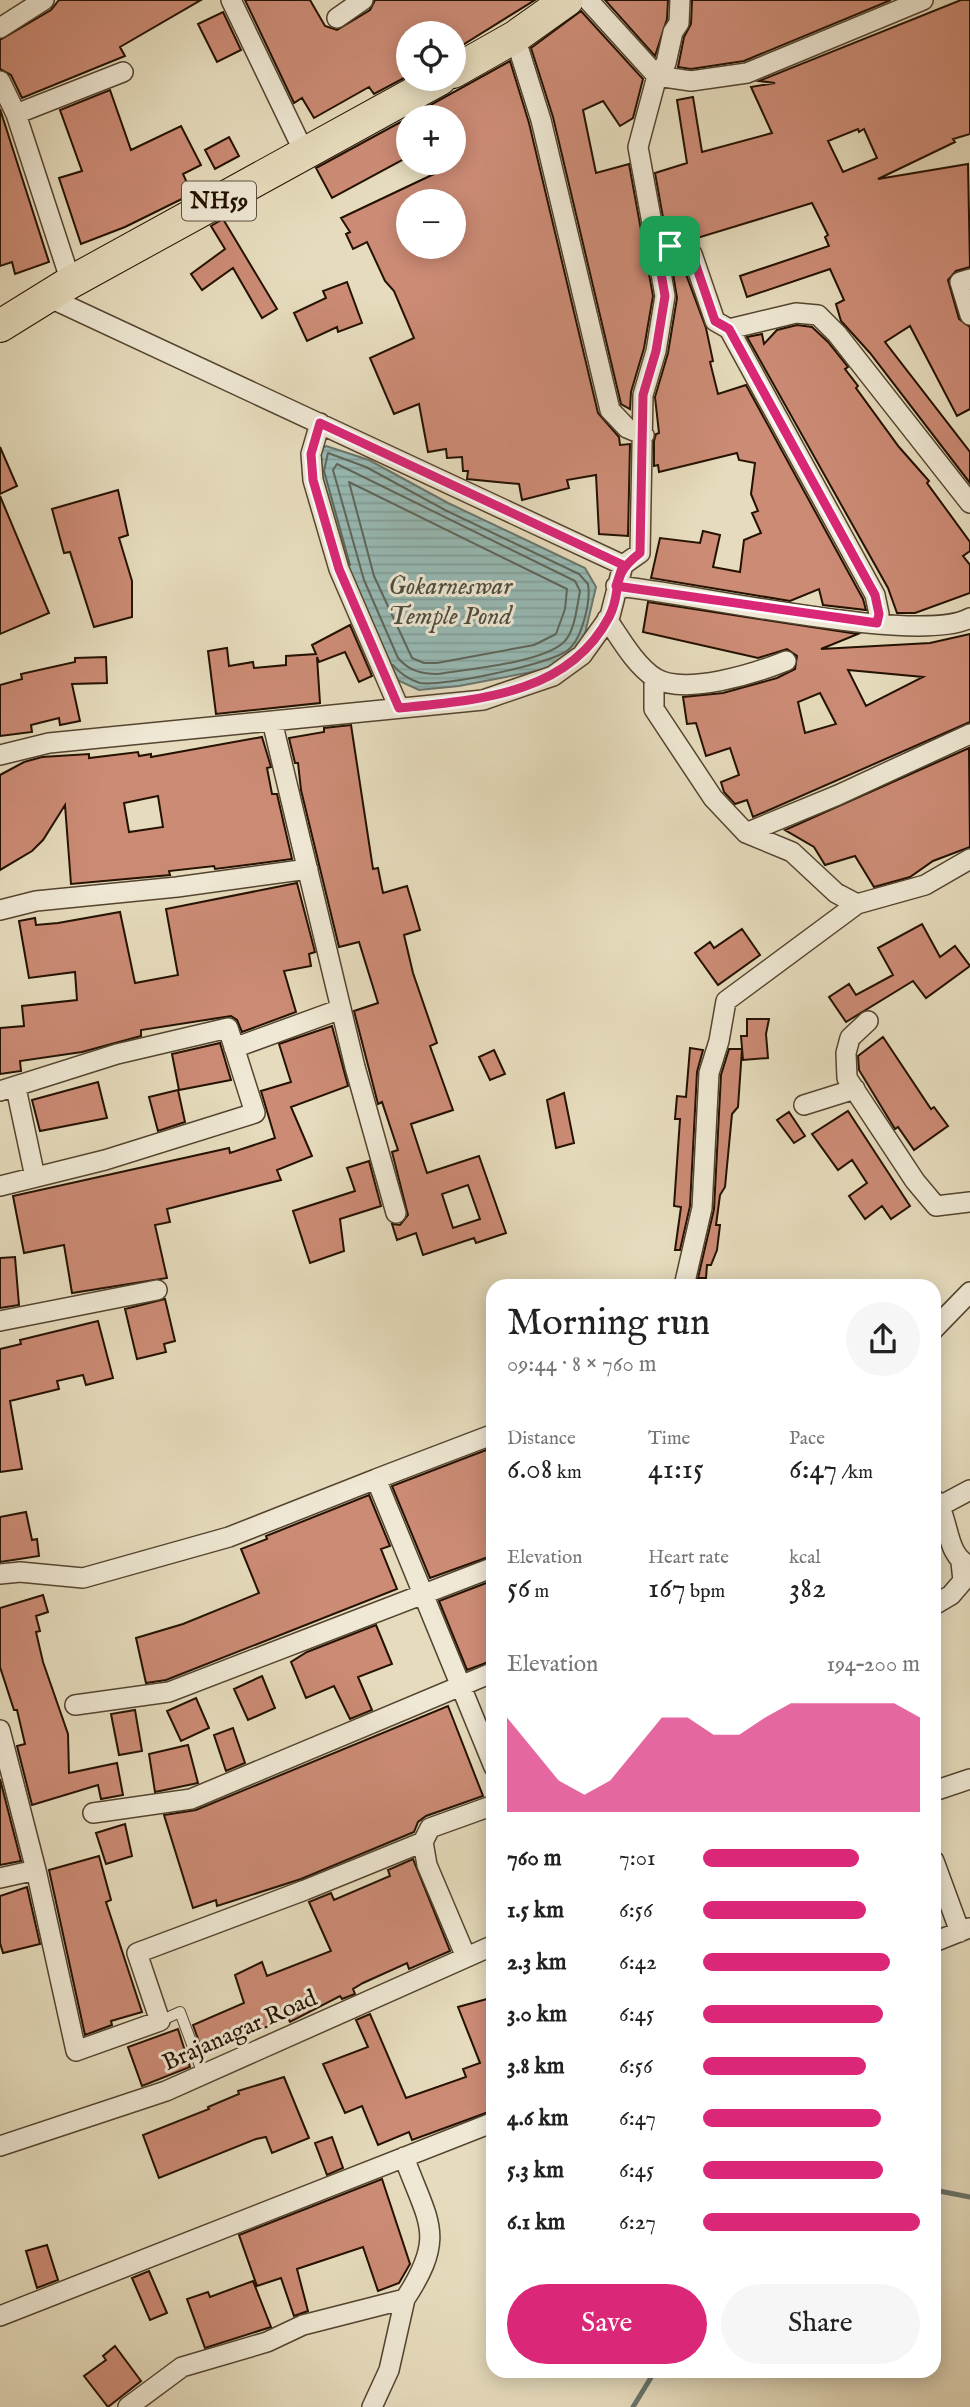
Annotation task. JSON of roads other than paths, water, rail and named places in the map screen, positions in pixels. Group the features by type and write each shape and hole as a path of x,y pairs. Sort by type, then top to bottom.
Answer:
{"highway":[{"path":"466,65 515,37 567,0"},
{"name":"NH59","path":"0,326 59,290 418,91"}],"street":[{"path":"0,28 44,0"},
{"path":"230,0 305,154"},
{"path":"337,18 363,0"},
{"path":"588,0 657,76 691,81 747,73 923,0"},
{"path":"0,755 49,743 483,700 553,676 582,655 607,619 623,565 640,553 643,395 656,351 665,296 638,147 657,76 666,62 673,32 679,23 680,0"},
{"path":"515,37 541,120 610,410 627,428 644,435"},
{"path":"16,114 123,72"},
{"path":"0,80 16,114 59,290 320,423 623,565"},
{"path":"658,256 670,246 680,243 692,254 715,321 729,329 875,595 879,614 877,623"},
{"path":"970,279 960,282 970,314"},
{"path":"729,329 796,313 818,315 837,334 970,503"},
{"path":"320,423 311,454 313,480 339,569 399,708"},
{"path":"616,586 877,623 940,626 970,618"},
{"path":"607,619 625,646 654,677 672,685 742,678 786,661"},
{"path":"654,677 654,709 713,798 746,833 792,852 836,893 857,904"},
{"path":"272,721 341,1009 396,1213"},
{"path":"746,833 838,795 970,734"},
{"path":"686,1279 702,1208 709,1073 719,1041 726,1001 857,904 925,885 970,859"},
{"path":"0,910 36,901 177,887 308,869"},
{"path":"234,1048 341,1009"},
{"path":"868,1021 850,1038 846,1053 847,1078 915,1181 936,1206 970,1202"},
{"path":"0,1186 105,1160 256,1113 228,1028 117,1054 8,1090 35,1177"},
{"path":"804,1105 855,1089"},
{"path":"0,1321 157,1290"},
{"path":"941,1322 970,1292"},
{"path":"0,1574 20,1572 83,1578 229,1537 486,1437"},
{"path":"376,1479 486,1747"},
{"path":"941,1501 970,1490"},
{"path":"941,1514 950,1541 966,1564 963,1581 951,1595 941,1601"},
{"path":"75,1704 169,1692 486,1570"},
{"path":"93,1813 191,1800 486,1675"},
{"path":"0,1730 36,1870 76,2051 160,2021 137,1953 306,1890 423,1842"},
{"path":"941,1789 970,1779"},
{"path":"467,1957 427,1865 423,1842 430,1828 486,1808"},
{"path":"0,1878 36,1870"},
{"path":"941,1877 965,1930 941,1939"},
{"name":"Brajanagar Road","path":"0,2146 166,2091 486,1949"},
{"path":"0,2316 486,2125"},
{"path":"372,2407 389,2370 405,2299 430,2255 432,2234 404,2157"},
{"path":"128,2407 182,2367 267,2342 303,2325 405,2299"}],"lane":[{"path":"160,2021 180,2012 203,2074"}],"water":[{"name":"Gokarneswar Temple Pond","path":"326,446 369,460 448,503 585,568 596,587 583,642 559,663 542,670 459,686 419,690 395,679 349,586 318,460 322,448"}],"waterway":[{"path":"941,2191 970,2197"},
{"path":"633,2407 651,2378"}]}
